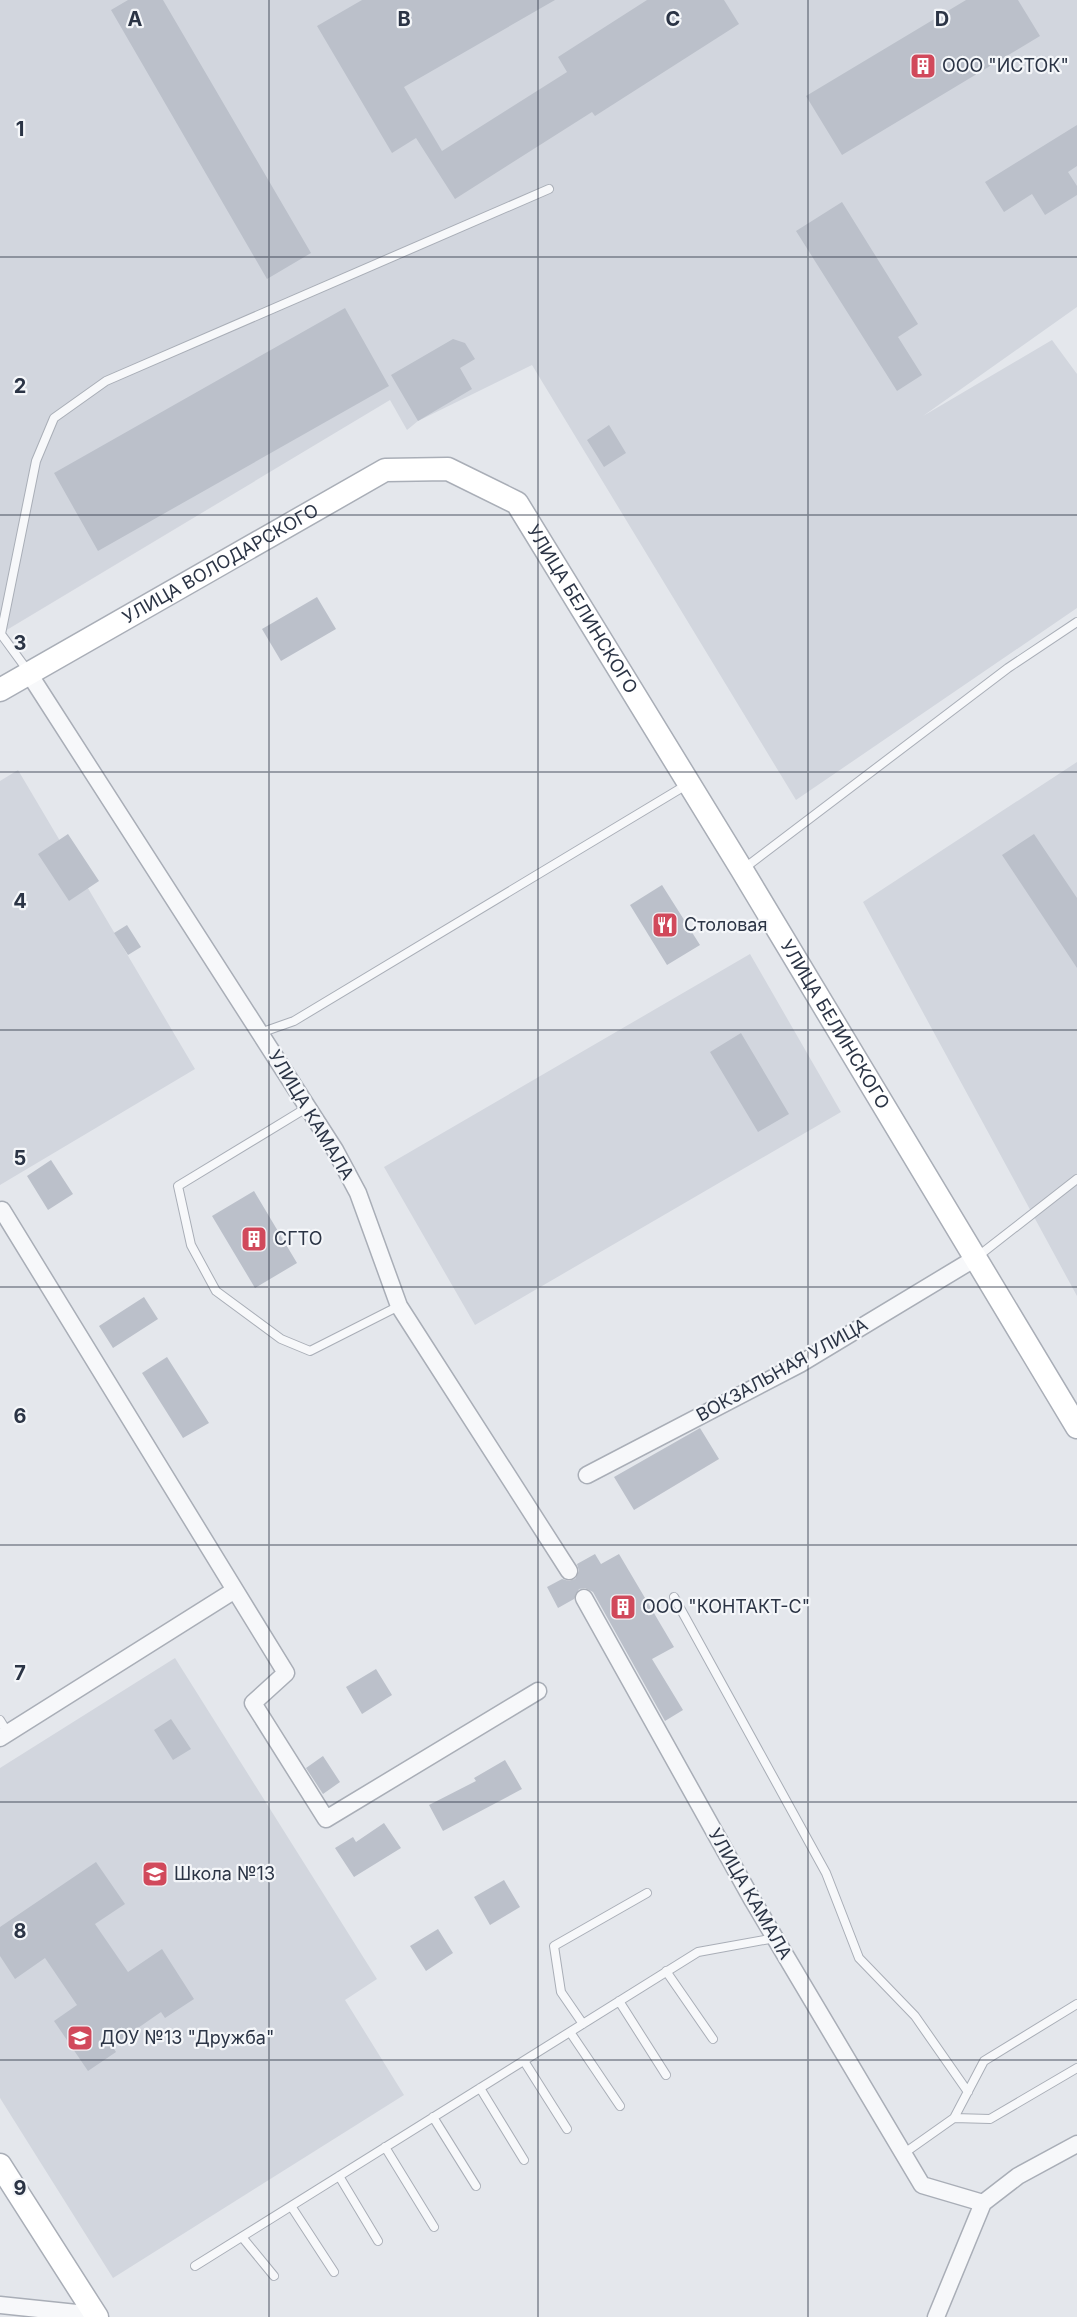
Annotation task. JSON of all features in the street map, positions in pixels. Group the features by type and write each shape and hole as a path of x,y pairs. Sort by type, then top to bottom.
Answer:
{"street":[{"name":"УЛИЦА ВОЛОДАРСКОГО","path":"0,690 385,470 448,469"},
{"name":"УЛИЦА БЕЛИНСКОГО","path":"448,469 517,503 742,870 1077,1427"},
{"name":"УЛИЦА КАМАЛА","path":"28,672 335,1150 358,1193 399,1306 569,1571"},
{"path":"2,1210 286,1673 253,1703 326,1819 538,1690"},
{"name":"ВОКЗАЛЬНАЯ УЛИЦА","path":"586,1475 800,1365 974,1259"},
{"path":"3,1730 235,1590"},
{"name":"УЛИЦА КАМАЛА","path":"584,1598 775,1938 922,2186 983,2203"},
{"path":"936,2317 983,2203 1018,2176 1077,2144"},
{"path":"0,2165 97,2316"},
{"path":"0,2305 97,2316"}],"lane":[{"path":"28,672 1,634 36,461 54,418 106,381 549,189"},
{"path":"742,870 1008,668 1077,622"},
{"path":"260,1033 294,1021 689,784"},
{"path":"308,1107 178,1186 191,1245 216,1291 281,1339 310,1351 399,1306"},
{"path":"974,1259 1077,1179"},
{"path":"674,1597 826,1873 858,1958 915,2016 968,2092"},
{"path":"583,2024 561,1992 554,1946 647,1893"},
{"path":"195,2266 698,1952 775,1938"},
{"path":"666,1971 713,2039"},
{"path":"619,2001 666,2074"},
{"path":"903,2154 954,2118 984,2061 1077,2004"},
{"path":"570,2032 620,2106"},
{"path":"524,2061 567,2129"},
{"path":"954,2118 990,2120 1077,2068"},
{"path":"480,2088 524,2160"},
{"path":"433,2117 476,2186"},
{"path":"385,2147 434,2227"},
{"path":"339,2176 378,2241"},
{"path":"291,2206 334,2272"},
{"path":"242,2237 274,2276"}],"shaded area":[{"path":"0,0 1077,0 1077,307 923,416 1052,340 1077,374 1077,608 796,800 532,365 418,421 407,430 390,400 0,634"},
{"path":"1077,762 1077,1296 863,902"},
{"path":"18,770 195,1069 0,1185 0,781"},
{"path":"750,954 841,1112 475,1325 384,1167"},
{"name":"Школа №13","path":"175,1658 377,1979 345,2000 404,2095 113,2278 0,2098 0,1768"}],"building":[{"path":"128,0 163,0 311,253 267,279 111,10"},
{"path":"362,0 555,0 404,87 442,151 567,72 558,57 647,0 724,0 739,24 595,116 592,112 455,199 416,138 392,153 317,26"},
{"name":"ООО \"ИСТОК\"","path":"966,0 1018,0 1040,36 842,155 806,96"},
{"path":"1077,125 1077,166 1068,172 1077,186 1077,195 1045,215 1032,194 1004,212 985,182"},
{"path":"842,202 918,324 898,337 922,375 897,391 796,231"},
{"path":"345,308 389,386 98,551 54,473"},
{"path":"453,339 465,343 475,359 460,368 472,389 418,421 391,375"},
{"path":"609,425 626,453 604,467 587,440"},
{"path":"317,597 336,629 281,661 262,629"},
{"path":"68,834 99,881 69,901 38,854"},
{"path":"1034,834 1077,898 1077,968 1002,855"},
{"name":"Столовая","path":"662,885 700,945 667,965 630,905"},
{"path":"127,925 141,947 128,955 114,933"},
{"path":"741,1033 789,1114 758,1132 710,1052"},
{"path":"51,1160 73,1194 48,1210 27,1176"},
{"name":"СГТО","path":"254,1191 297,1263 255,1288 212,1216"},
{"path":"144,1297 158,1319 113,1348 99,1326"},
{"path":"167,1357 209,1423 183,1438 142,1373"},
{"path":"700,1428 719,1459 634,1510 614,1477"},
{"name":"ООО \"КОНТАКТ-С\"","path":"595,1554 601,1564 619,1554 674,1647 652,1659 683,1710 665,1721 593,1592 585,1588 579,1589 574,1599 558,1608 547,1587 562,1579 569,1581 575,1579 579,1571 577,1564"},
{"path":"376,1669 392,1695 362,1714 346,1687"},
{"path":"171,1719 191,1749 173,1760 154,1730"},
{"path":"323,1756 340,1782 323,1794 306,1768"},
{"path":"505,1760 522,1789 443,1831 429,1805 476,1781 474,1778"},
{"path":"384,1823 401,1848 354,1877 335,1848 353,1837 356,1842"},
{"path":"96,1862 125,1904 95,1924 128,1972 162,1949 194,1999 165,2018 161,2012 112,2046 116,2052 88,2071 54,2021 77,2005 45,1958 15,1979 0,1956 0,1927"},
{"path":"504,1880 520,1907 490,1925 474,1897"},
{"path":"438,1929 453,1953 426,1971 410,1946"}],"place":[{"name":"ООО \"ИСТОК\"","path":"923,66"},
{"name":"Столовая","path":"665,925"},
{"name":"СГТО","path":"254,1239"},
{"name":"ООО \"КОНТАКТ-С\"","path":"623,1607"},
{"name":"Школа №13","path":"155,1874"},
{"name":"ДОУ №13 \"Дружба\"","path":"80,2038"}]}
